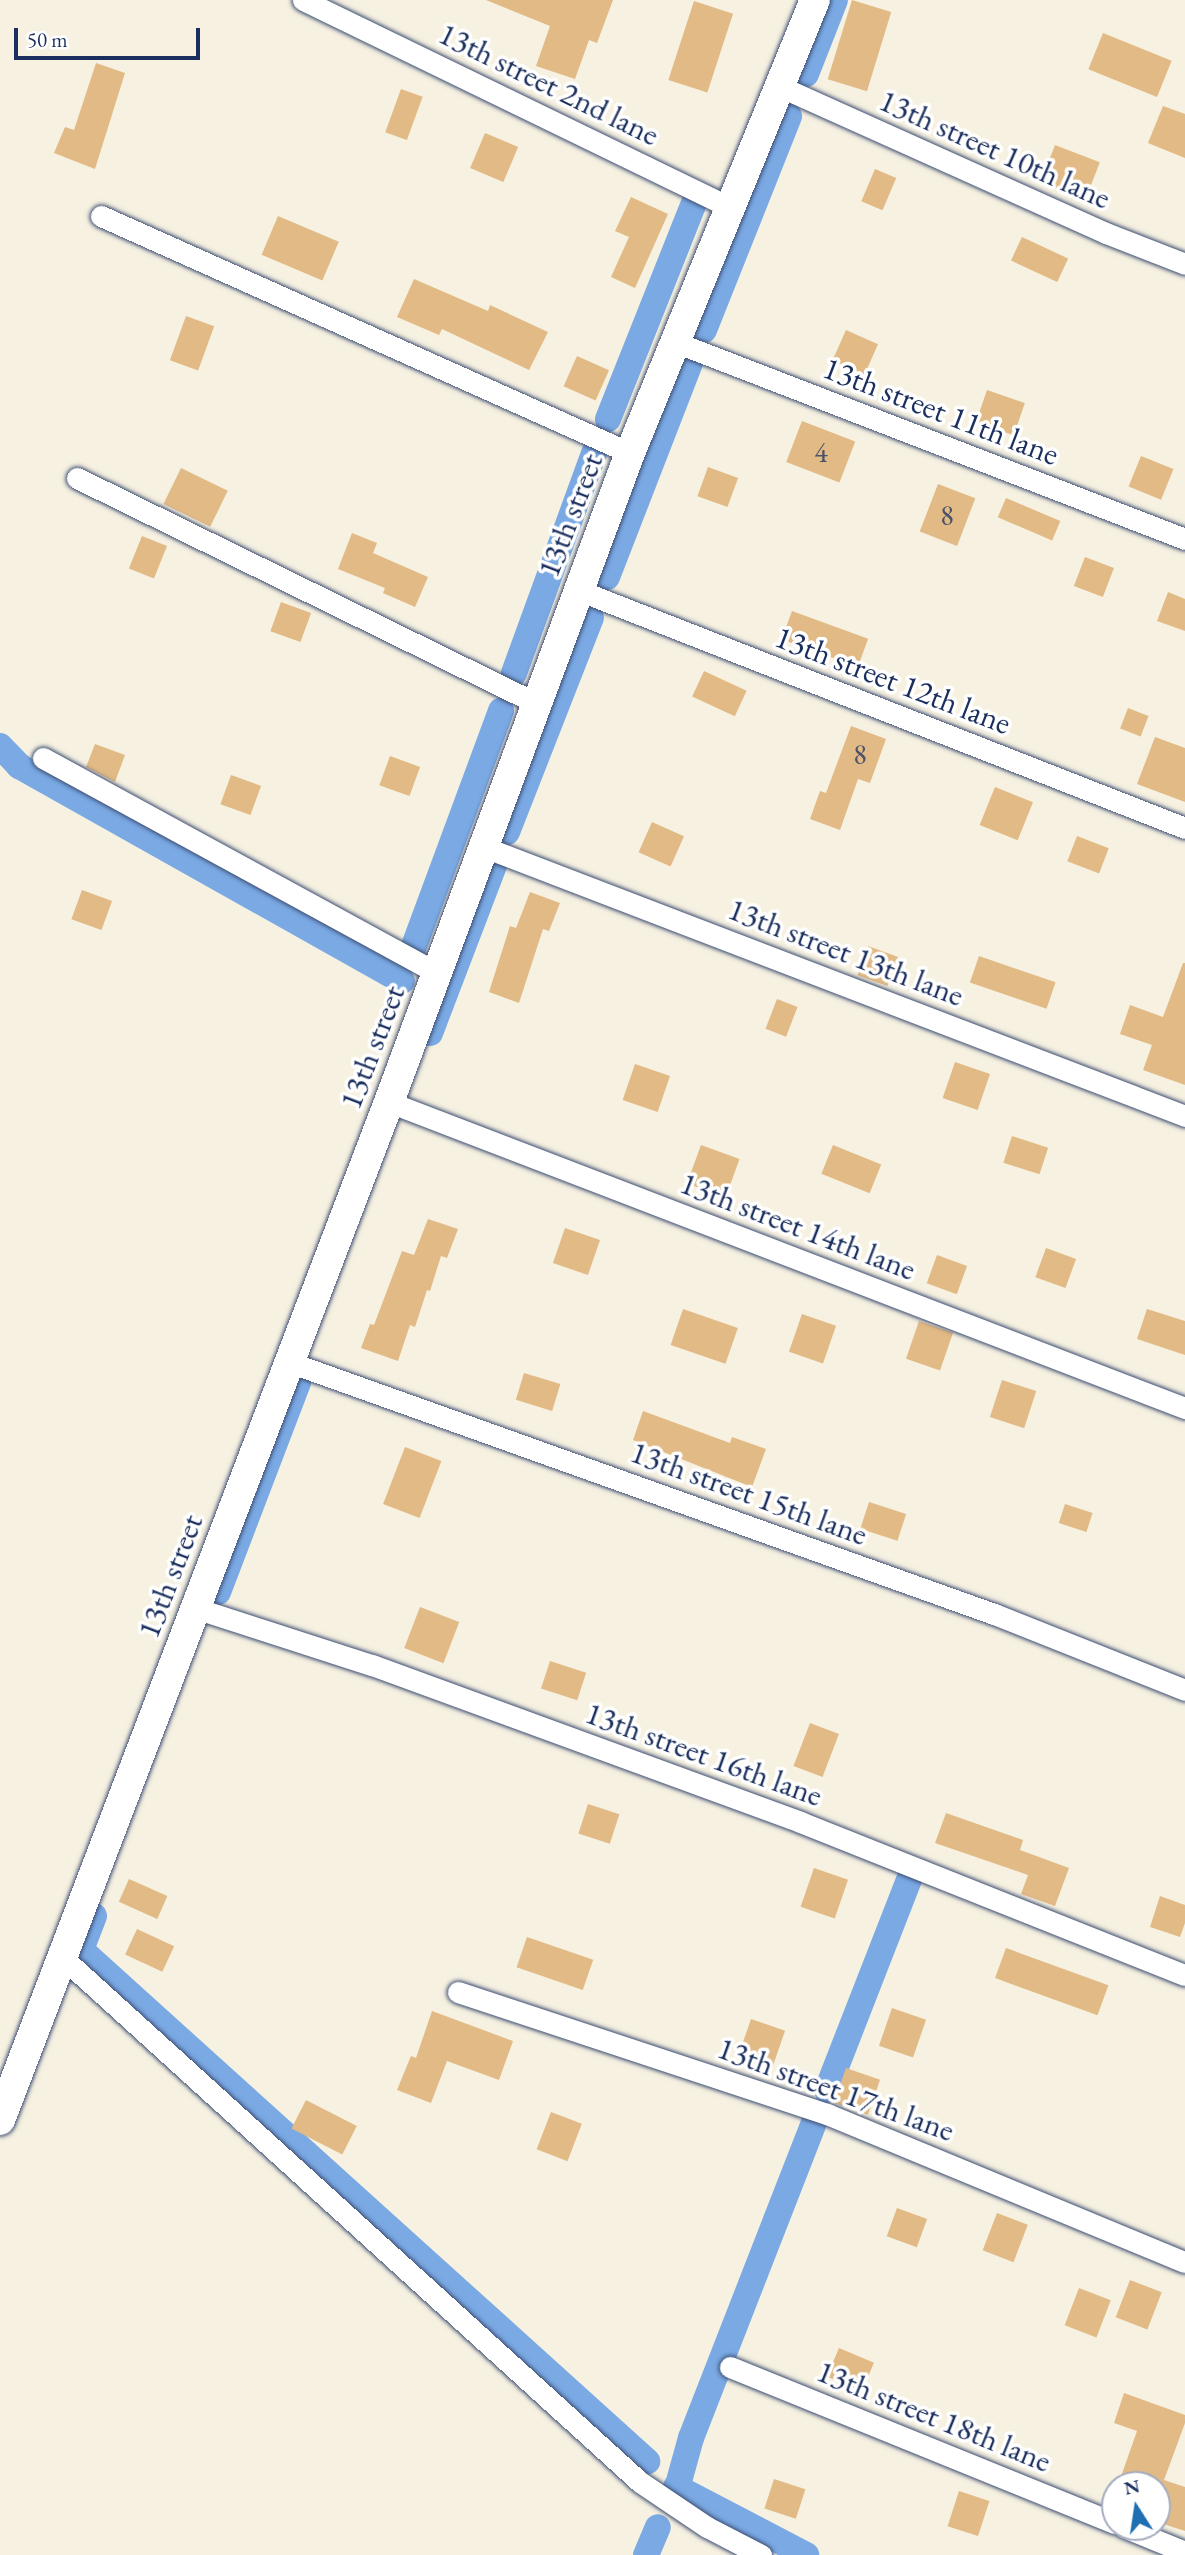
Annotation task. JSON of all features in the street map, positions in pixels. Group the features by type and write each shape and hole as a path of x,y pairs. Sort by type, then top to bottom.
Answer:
{"street":[{"name":"13th street 2nd lane","path":"303,0 729,207"},
{"name":"13th street","path":"0,2120 389,1102 630,453 815,0"},
{"name":"13th street 10th lane","path":"781,87 1106,233 1185,264"},
{"path":"101,216 630,453"},
{"name":"13th street 11th lane","path":"675,342 1185,539"},
{"path":"77,478 538,704"},
{"name":"13th street 12th lane","path":"578,590 1185,828"},
{"path":"43,758 437,973"},
{"name":"13th street 13th lane","path":"484,847 1185,1116"},
{"name":"13th street 14th lane","path":"389,1102 1185,1408"},
{"name":"13th street 15th lane","path":"289,1362 994,1614 1185,1690"},
{"name":"13th street 16th lane","path":"195,1608 372,1665 800,1822 1185,1975"},
{"path":"62,1956 640,2482 707,2527 761,2555"},
{"name":"13th street 17th lane","path":"458,1992 827,2114 1185,2263"},
{"name":"13th street 18th lane","path":"730,2367 1101,2517"},
{"path":"1158,2541 1185,2552"}],"building":[{"path":"486,0 613,0 597,43 589,40 575,79 536,66 550,26"},
{"path":"852,0 891,12 867,91 828,79"},
{"path":"694,1 733,14 707,93 668,80"},
{"path":"1103,33 1172,61 1157,97 1088,69"},
{"path":"96,63 125,73 95,169 54,153 65,127 74,130"},
{"path":"401,89 423,97 407,140 385,132"},
{"path":"1163,106 1185,114 1185,158 1148,143"},
{"path":"485,133 518,147 503,182 470,168"},
{"path":"1055,145 1100,162 1085,200 1041,182"},
{"path":"875,169 896,178 882,210 861,201"},
{"path":"631,197 668,214 635,288 611,277 629,237 615,231"},
{"path":"278,216 339,242 322,280 262,255"},
{"path":"1022,237 1068,259 1057,282 1011,261"},
{"path":"414,279 488,311 490,305 548,332 529,370 442,329 439,335 397,317"},
{"path":"186,316 214,326 198,370 170,360"},
{"path":"846,330 878,344 865,374 833,360"},
{"path":"577,356 609,370 596,400 564,386"},
{"path":"987,390 1025,403 1014,435 976,422"},
{"path":"802,421 855,441 839,483 786,462"},
{"path":"1141,456 1173,469 1161,500 1129,487"},
{"path":"708,467 738,478 727,507 697,496"},
{"path":"181,468 228,491 210,527 163,504"},
{"path":"938,484 975,498 957,546 920,532"},
{"path":"1006,498 1060,521 1052,540 998,517"},
{"path":"352,533 377,543 373,553 428,577 415,607 383,593 385,588 338,569"},
{"path":"142,536 167,546 154,579 129,568"},
{"path":"1085,557 1114,568 1103,597 1074,586"},
{"path":"1168,592 1185,599 1185,631 1157,621"},
{"path":"281,602 311,613 300,642 270,631"},
{"path":"792,611 868,639 858,667 782,639"},
{"path":"704,671 747,691 735,716 692,696"},
{"path":"1128,708 1149,716 1141,736 1120,729"},
{"path":"851,726 886,739 870,783 858,779 840,830 810,819 820,791 826,793"},
{"path":"1155,737 1185,748 1185,802 1137,784"},
{"path":"95,744 125,755 115,782 86,767"},
{"path":"390,756 420,767 409,796 379,785"},
{"path":"231,775 261,786 250,815 220,804"},
{"path":"995,787 1033,802 1018,840 980,825"},
{"path":"652,822 684,836 671,866 639,852"},
{"path":"1077,836 1109,848 1099,873 1067,861"},
{"path":"82,890 112,901 101,930 71,919"},
{"path":"530,892 560,903 549,931 543,929 519,1003 489,992 510,926 516,928"},
{"path":"868,946 898,957 887,986 857,975"},
{"path":"979,956 1056,982 1046,1009 970,982"},
{"path":"1183,963 1185,1085 1143,1070 1152,1045 1120,1034 1130,1005 1163,1017"},
{"path":"777,999 798,1007 786,1037 766,1029"},
{"path":"955,1062 990,1074 978,1110 943,1098"},
{"path":"635,1064 670,1076 658,1112 623,1100"},
{"path":"1012,1136 1048,1148 1039,1174 1003,1163"},
{"path":"701,1145 740,1159 726,1198 687,1184"},
{"path":"833,1145 881,1164 870,1193 821,1174"},
{"path":"428,1219 458,1229 447,1258 441,1256 430,1291 427,1290 415,1327 410,1325 398,1361 361,1348 370,1324 374,1325 402,1251 414,1255"},
{"path":"565,1228 600,1240 588,1275 553,1263"},
{"path":"1046,1248 1076,1259 1065,1288 1035,1277"},
{"path":"937,1255 967,1266 957,1294 927,1283"},
{"path":"683,1309 738,1328 725,1364 671,1345"},
{"path":"1147,1309 1185,1321 1185,1355 1137,1339"},
{"path":"802,1314 836,1326 823,1364 789,1352"},
{"path":"919,1321 953,1333 940,1371 906,1359"},
{"path":"524,1373 560,1384 552,1411 516,1400"},
{"path":"1002,1380 1036,1391 1024,1428 990,1417"},
{"path":"643,1411 730,1443 732,1437 766,1449 752,1487 633,1440"},
{"path":"405,1447 441,1461 420,1518 383,1504"},
{"path":"869,1502 906,1514 897,1541 860,1529"},
{"path":"1065,1504 1093,1513 1086,1532 1059,1523"},
{"path":"420,1607 459,1622 443,1663 404,1648"},
{"path":"550,1661 586,1673 577,1700 541,1689"},
{"path":"810,1723 839,1734 822,1777 794,1766"},
{"path":"588,1804 619,1814 610,1844 578,1833"},
{"path":"946,1813 1023,1840 1020,1850 1069,1868 1055,1906 1021,1894 1028,1875 935,1843"},
{"path":"814,1868 848,1880 835,1918 801,1907"},
{"path":"129,1879 167,1896 157,1919 119,1902"},
{"path":"1160,1896 1185,1905 1185,1923 1180,1937 1150,1927"},
{"path":"137,1929 174,1946 162,1972 125,1954"},
{"path":"527,1937 593,1960 583,1990 517,1967"},
{"path":"1006,1948 1108,1985 1097,2015 995,1978"},
{"path":"892,2008 926,2020 913,2058 879,2046"},
{"path":"432,2011 513,2041 499,2080 447,2061 431,2103 397,2090 411,2056 416,2058"},
{"path":"751,2019 785,2031 772,2069 738,2057"},
{"path":"846,2068 880,2080 868,2115 834,2103"},
{"path":"306,2100 357,2126 342,2154 291,2129"},
{"path":"551,2112 582,2124 567,2161 537,2149"},
{"path":"897,2208 927,2219 917,2247 887,2236"},
{"path":"997,2213 1028,2225 1013,2262 983,2250"},
{"path":"1130,2280 1162,2292 1147,2330 1116,2317"},
{"path":"1079,2288 1111,2300 1096,2338 1065,2325"},
{"path":"839,2348 874,2363 862,2391 827,2377"},
{"path":"1124,2393 1185,2415 1185,2423 1167,2471 1123,2471 1137,2431 1114,2423"},
{"path":"774,2479 805,2489 796,2519 764,2508"},
{"path":"1171,2482 1185,2487 1185,2531 1171,2526"},
{"path":"959,2491 989,2501 978,2536 948,2526"}],"waterway":[{"path":"806,74 835,0"},
{"path":"704,330 789,116"},
{"path":"608,419 693,205"},
{"path":"607,577 690,363"},
{"path":"514,673 594,453"},
{"path":"507,832 591,618"},
{"path":"414,946 501,711"},
{"path":"0,746 19,766 402,981"},
{"path":"430,1033 494,865"},
{"path":"218,1592 298,1382"},
{"path":"827,2090 909,1880"},
{"path":"94,1916 81,1950 647,2461"},
{"path":"676,2492 691,2438 813,2125"},
{"path":"676,2487 806,2555"},
{"path":"646,2555 658,2527"}]}
